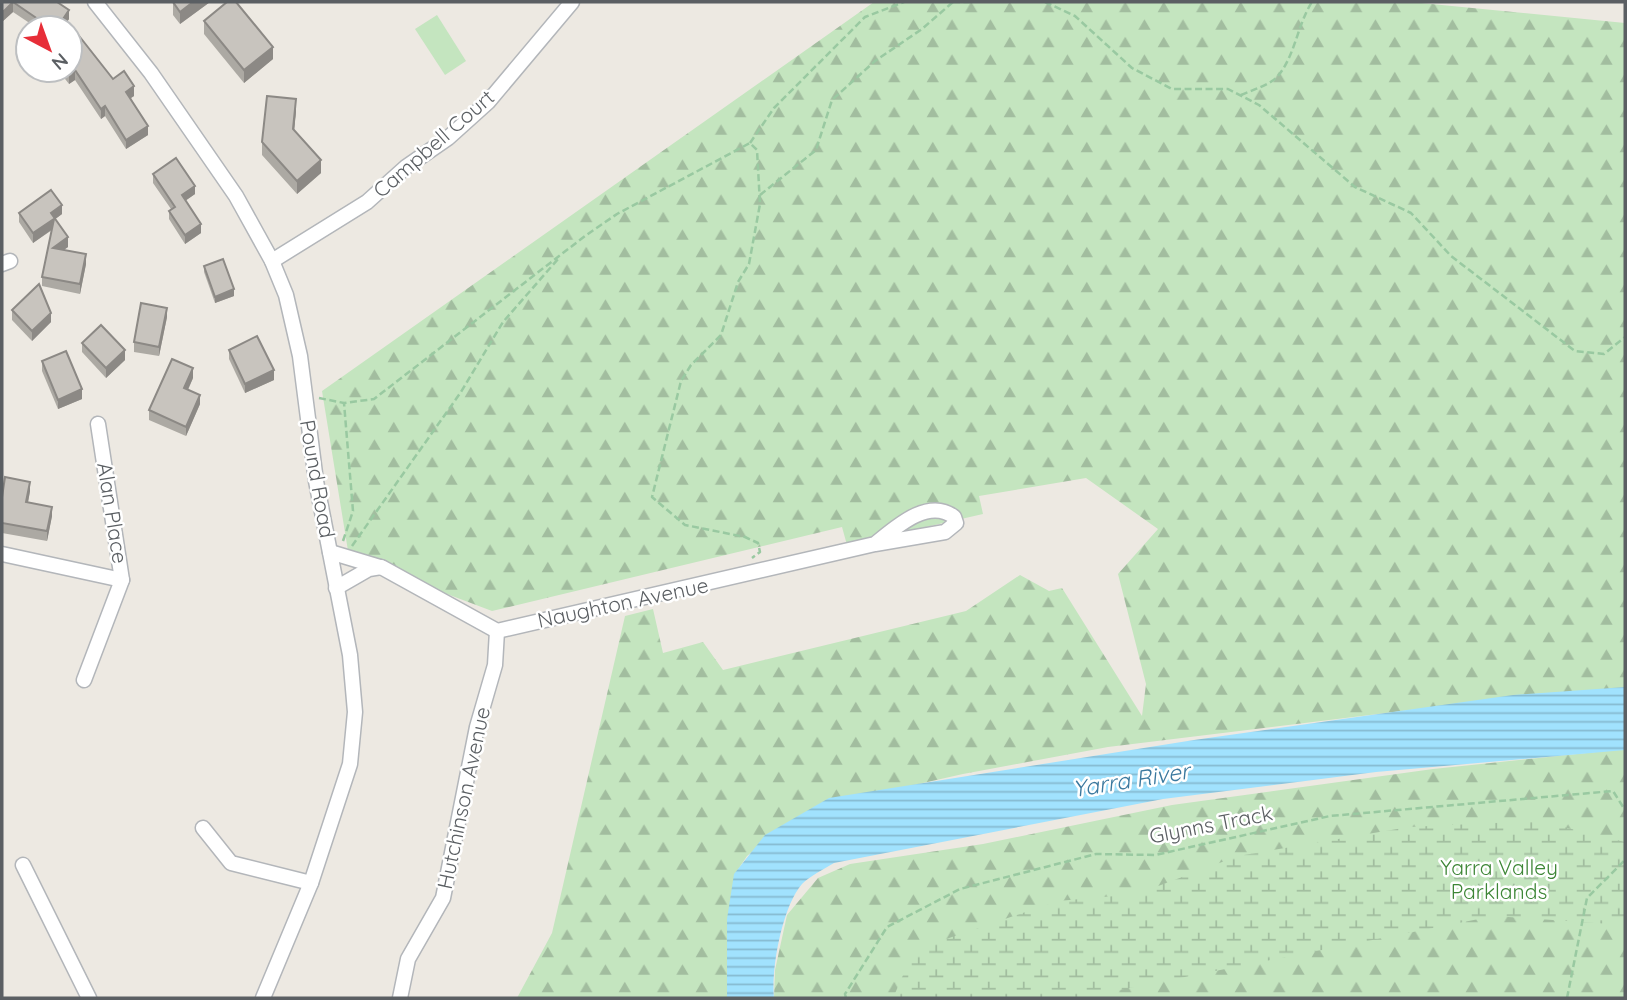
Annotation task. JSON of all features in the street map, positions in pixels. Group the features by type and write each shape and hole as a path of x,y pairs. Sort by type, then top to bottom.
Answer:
{"street":[{"name":"Pound Road","path":"95,2 151,73 236,196 272,261 286,295 300,356 303,390 338,553 336,588 350,655 355,712 350,764 311,883 263,998"},
{"name":"Campbell Court","path":"272,261 367,202 406,166 448,138 488,102 572,2"},
{"name":"Alan Place","path":"84,680 122,580 98,424"},
{"name":"Naughton Avenue","path":"497,631 875,544 946,532 956,523 954,517 941,511 929,511 901,523 875,544"},
{"path":"338,553 383,568 497,631"},
{"path":"2,554 122,580"},
{"path":"336,588 369,569 383,568"},
{"name":"Hutchinson Avenue","path":"400,998 408,959 443,898 477,727 495,665 497,631"},
{"path":"203,828 231,863 311,883"},
{"path":"23,865 89,998"}],"path":[{"path":"303,390 320,398 344,403 374,399 617,214 750,143 774,108 865,17 904,2"},
{"path":"759,195 816,150 832,100 875,61 922,29 953,2 970,2"},
{"path":"1045,2 1075,16 1132,68 1172,89 1228,89 1259,105 1355,187 1411,213 1451,256 1575,351 1604,354 1625,337"},
{"path":"1241,95 1274,79 1284,67 1299,25 1312,2"},
{"path":"749,560 760,552 758,543 745,537 685,525 652,498 681,381 691,365 721,335 738,282 749,264 759,195 757,149 750,143"},
{"path":"338,553 461,392 503,322 562,255"},
{"path":"338,553 353,510 344,403"},
{"name":"Glynns Track","path":"846,998 845,993 887,927 960,889 1096,854 1155,855 1330,816 1528,796 1613,791 1625,810"},
{"path":"1567,998 1587,898 1625,860"}],"green space":[{"path":"874,2 1411,2 1625,23 1625,689 1492,700 1108,747 963,774 821,806 786,824 747,856 735,874 728,919 729,998 517,998 552,933 625,616 653,609 663,653 703,642 723,670 966,611 1020,575 1049,591 1062,588 1142,716 1146,684 1118,574 1158,529 1086,478 979,496 983,514 847,545 842,527 492,611 349,557 322,391"},
{"path":"437,15 466,61 445,75 415,29"},
{"name":"Yarra Valley Parklands","path":"1625,749 1625,998 774,998 775,970 787,915 818,878 850,864 983,844 1172,805 1433,769"},
{"path":"1539,821 1625,842 1625,925 1494,916 1079,998 893,998 914,950 1058,901 1137,894 1238,856 1409,827"}],"water":[{"name":"Yarra River","path":"1625,687 1625,750 1376,772 1163,799 834,863 802,884 789,907 776,955 774,998 727,998 727,919 734,874 765,835 829,798 1194,740 1513,695"}],"building":[{"path":"2,2 13,2 3,12"},
{"path":"13,2 57,2 69,10 66,14 31,14"},
{"path":"173,2 193,2 180,12"},
{"path":"227,2 236,2 273,47 244,70 204,21"},
{"path":"84,42 113,79 124,71 134,86 126,92 148,126 126,140 105,106 101,109 84,84"},
{"path":"267,96 296,99 293,129 321,160 297,181 262,142"},
{"path":"176,158 195,186 182,195 201,224 185,235 169,211 175,207 153,174"},
{"path":"51,190 62,205 51,213 68,237 53,248 86,254 80,284 42,277 54,219 33,233 19,213"},
{"path":"223,259 234,289 215,297 204,266"},
{"path":"39,284 51,313 32,331 12,310"},
{"path":"141,303 167,308 159,347 134,342"},
{"path":"101,325 125,350 106,368 82,343"},
{"path":"257,336 274,370 245,384 229,350"},
{"path":"66,351 82,389 58,400 42,361"},
{"path":"172,359 193,368 184,388 200,395 186,427 149,410"},
{"path":"5,477 30,482 26,502 52,507 47,531 2,523"}]}
